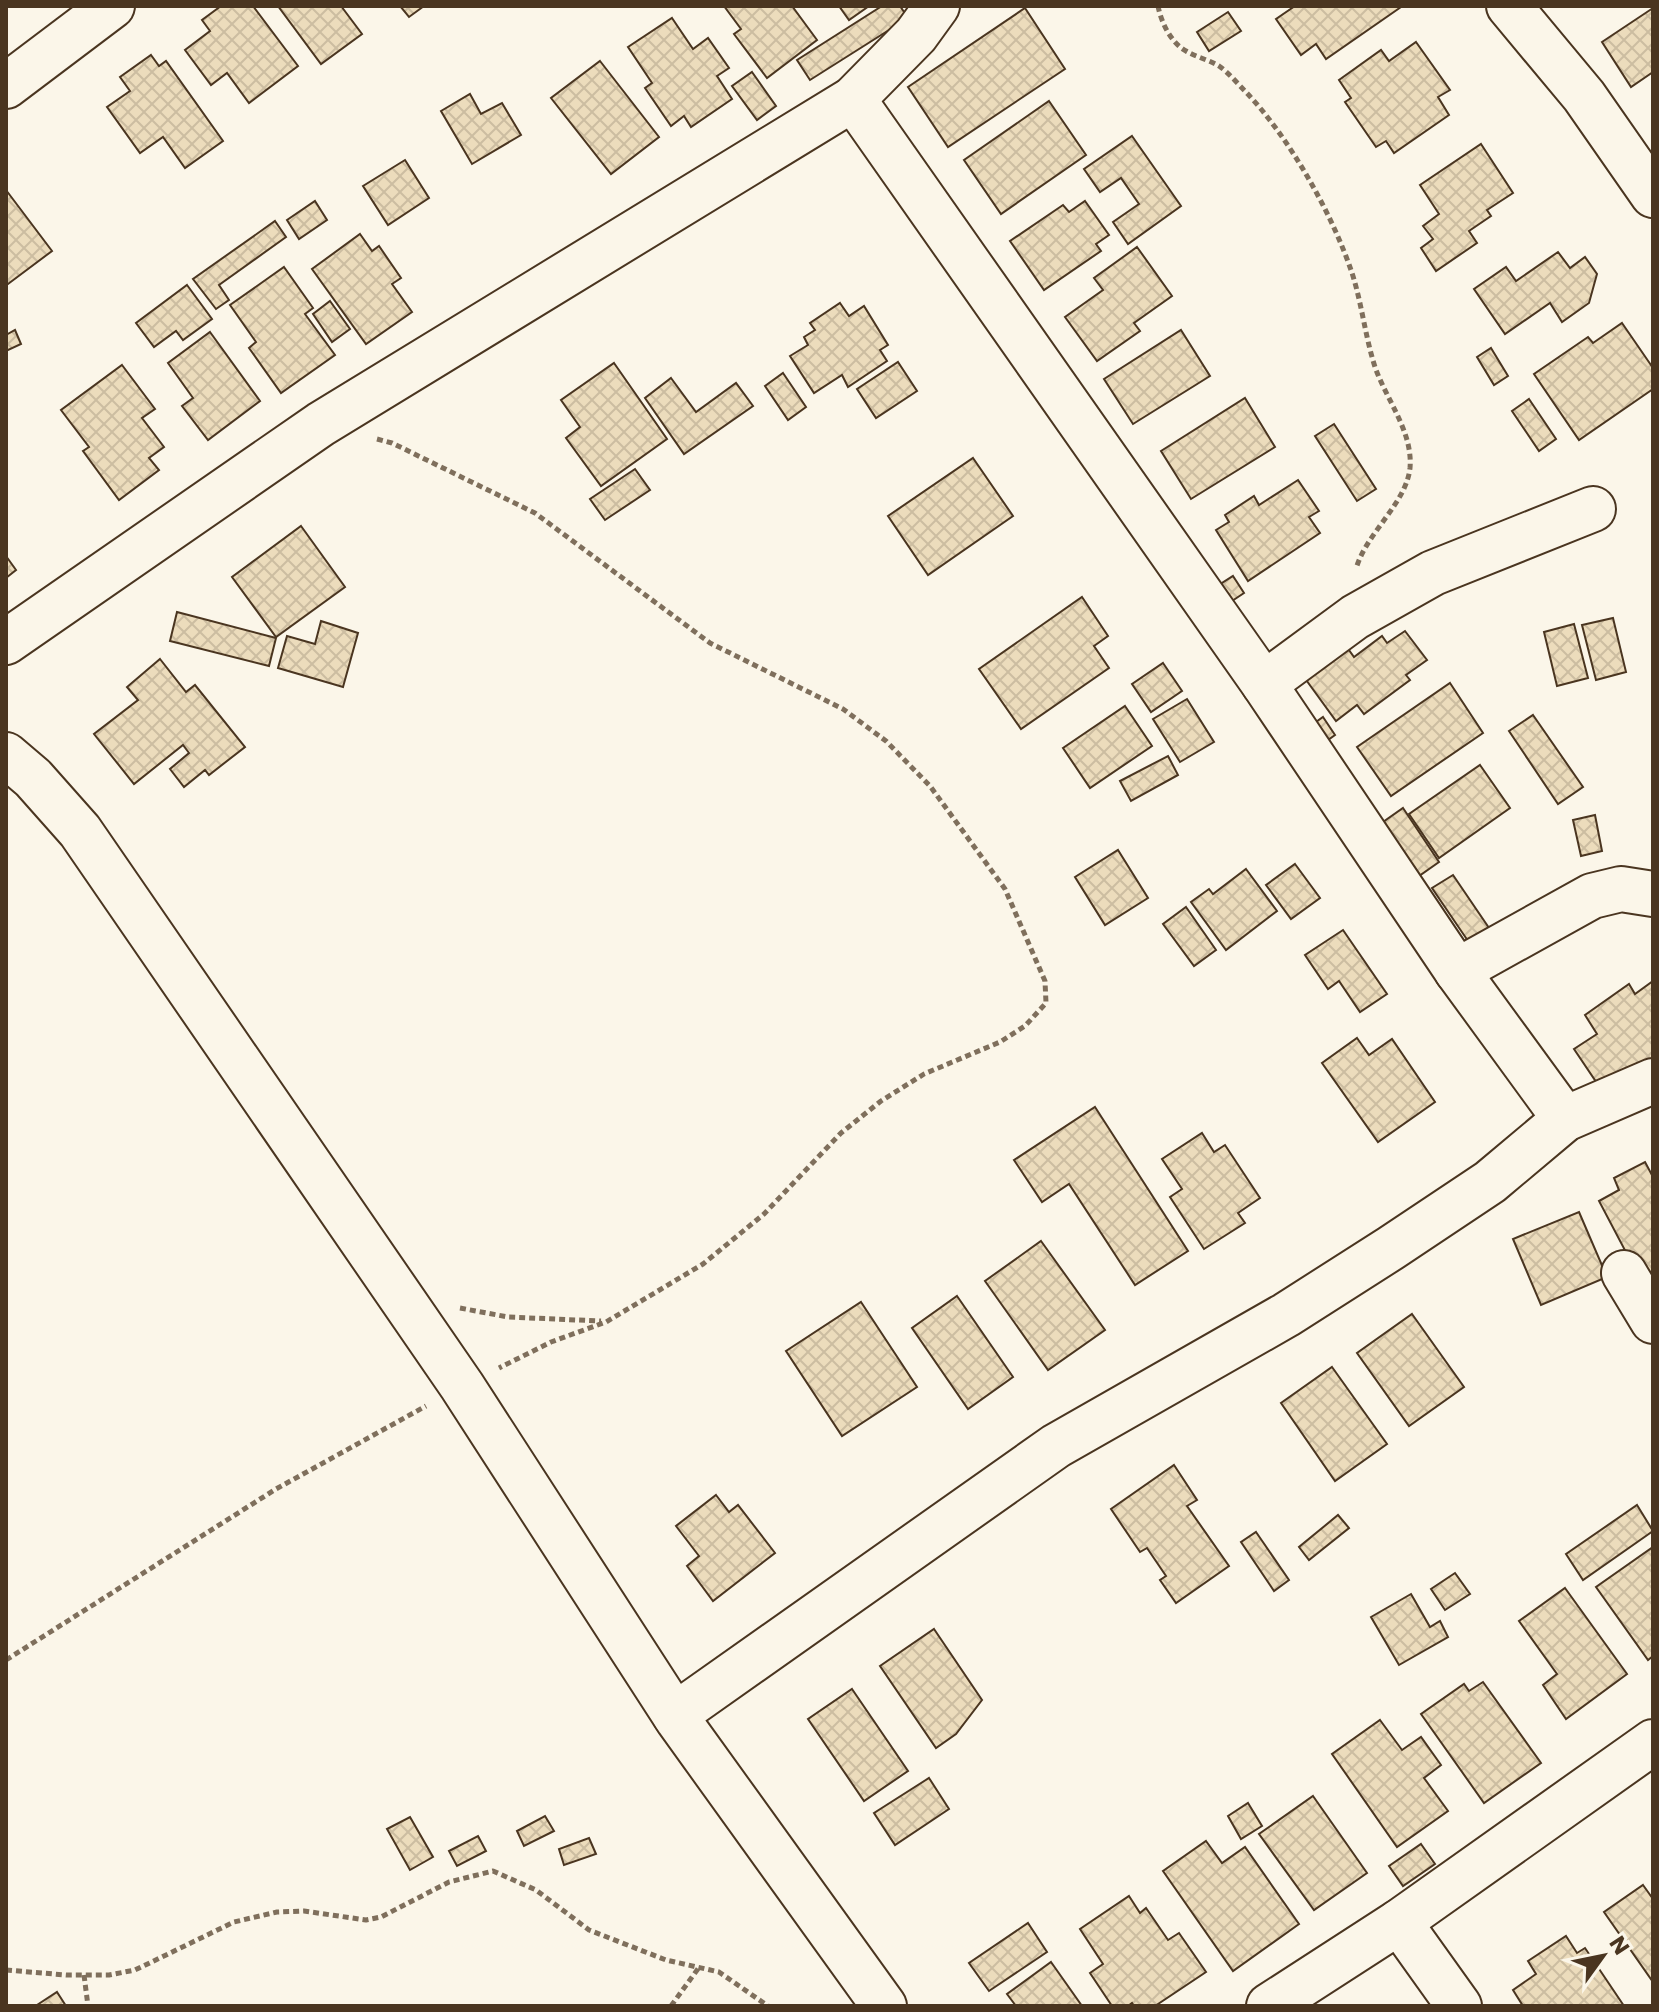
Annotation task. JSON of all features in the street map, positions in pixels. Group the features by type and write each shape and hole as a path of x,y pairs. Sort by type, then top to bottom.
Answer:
{"street":[{"path":"6,86 112,6"},
{"path":"6,642 321,424 853,99 916,35 937,6"},
{"path":"1509,6 1584,96 1653,195"},
{"path":"853,99 1264,684 1457,971 1565,1119"},
{"path":"1264,684 1355,617 1446,567 1593,509"},
{"path":"6,755 33,778 80,831 462,1386 675,1715 884,2006"},
{"path":"1457,971 1592,896 1621,889 1653,894"},
{"path":"675,1715 1056,1446 1286,1315 1391,1248 1490,1182 1565,1119 1653,1081"},
{"path":"1624,1273 1653,1321"},
{"path":"1269,2006 1399,1922 1653,1742"},
{"path":"1399,1922 1459,2006"}],"path":[{"path":"1158,6 1169,34 1183,50 1218,65 1263,110 1314,189 1343,249 1375,366 1407,436 1409,477 1357,564 1352,587 1355,617"},
{"path":"6,1660 276,1489 462,1386 551,1342 606,1322 703,1264 764,1214 841,1133 881,1101 924,1074 1000,1042 1025,1026 1046,1003 1045,981 1005,889 930,786 886,741 843,709 710,643 535,513 392,443 321,424"},
{"path":"396,1293 508,1317 606,1322"},
{"path":"6,1970 84,1975 109,1975 135,1970 221,1927 277,1912 318,1911 366,1920 381,1917 449,1882 493,1871 536,1890 575,1921 598,1934 666,1960 700,1966 728,1977 768,2006"},
{"path":"671,2006 700,1966"},
{"path":"84,1975 88,2006"}],"building":[{"path":"221,6 253,6 298,66 249,103 227,73 211,85 185,50 210,31 202,20"},
{"path":"278,6 341,6 362,34 321,64"},
{"path":"400,6 424,6 409,17"},
{"path":"724,6 792,6 817,40 767,78 734,34 741,29"},
{"path":"839,6 869,6 849,20"},
{"path":"882,6 900,6 908,18 810,80 797,60"},
{"path":"1295,6 1401,7 1326,59 1316,44 1301,55 1276,19"},
{"path":"1025,8 1065,69 948,147 908,87"},
{"path":"1653,8 1653,72 1631,87 1602,42"},
{"path":"1228,12 1241,31 1209,51 1197,32"},
{"path":"672,18 693,49 708,38 729,68 717,76 732,99 691,127 684,116 671,126 645,88 652,83 628,47"},
{"path":"1416,42 1450,90 1438,97 1449,115 1394,153 1386,141 1376,147 1345,102 1351,98 1339,80 1381,50 1389,61"},
{"path":"151,55 159,66 166,61 223,141 185,168 163,137 140,153 107,107 130,91 120,77"},
{"path":"600,61 659,137 611,174 551,98"},
{"path":"752,72 776,106 757,120 732,86"},
{"path":"470,94 481,114 502,103 521,135 472,164 441,111"},
{"path":"1049,101 1086,155 1001,214 964,160"},
{"path":"1132,136 1181,206 1128,244 1113,222 1139,204 1121,178 1100,192 1084,169"},
{"path":"1481,144 1513,193 1487,210 1491,216 1469,231 1477,243 1436,271 1421,248 1433,239 1423,226 1439,214 1420,185"},
{"path":"405,160 429,198 388,225 363,186"},
{"path":"6,190 52,251 8,284 6,282"},
{"path":"315,201 327,220 299,239 287,220"},
{"path":"1085,201 1109,235 1096,244 1101,251 1044,290 1010,241 1063,205 1069,212"},
{"path":"275,221 286,237 219,285 229,300 216,309 193,279"},
{"path":"360,234 372,251 379,246 401,278 392,284 412,312 366,344 312,269"},
{"path":"1137,247 1172,296 1134,323 1140,331 1097,361 1065,317 1103,290 1094,278"},
{"path":"1558,252 1570,268 1585,257 1597,274 1589,303 1562,322 1550,303 1505,334 1474,289 1506,267 1516,281"},
{"path":"284,267 313,308 305,314 335,355 281,393 249,348 256,342 230,305"},
{"path":"187,285 212,319 183,340 176,331 154,347 136,323"},
{"path":"330,301 350,329 332,342 313,314"},
{"path":"840,303 849,316 864,306 888,345 880,350 887,361 848,387 842,375 814,393 790,356 808,345 804,337 815,330 810,323"},
{"path":"1622,323 1653,368 1653,389 1579,440 1534,374 1588,337 1593,343"},
{"path":"15,330 21,344 6,351 6,335"},
{"path":"1181,330 1210,376 1133,424 1104,379"},
{"path":"210,332 260,401 208,440 182,406 193,398 168,363"},
{"path":"1491,348 1508,376 1494,385 1477,357"},
{"path":"898,362 917,391 876,418 857,389"},
{"path":"614,363 667,439 601,486 566,438 580,427 561,400"},
{"path":"122,365 155,409 142,418 164,447 149,458 159,470 119,500 83,451 89,447 61,410"},
{"path":"783,373 806,407 788,420 765,386"},
{"path":"671,378 696,412 736,383 753,406 684,454 645,398"},
{"path":"1245,398 1275,447 1191,499 1161,451"},
{"path":"1529,399 1556,439 1539,451 1512,411"},
{"path":"1334,424 1376,489 1357,501 1315,436"},
{"path":"973,458 1013,516 928,575 888,516"},
{"path":"635,469 650,490 605,520 590,499"},
{"path":"1298,480 1319,511 1309,517 1320,533 1248,581 1216,530 1229,522 1225,515 1254,496 1259,505"},
{"path":"301,526 345,587 276,637 232,577"},
{"path":"6,556 16,570 6,578"},
{"path":"1233,576 1244,593 1223,607 1211,590"},
{"path":"1082,597 1108,636 1094,646 1109,668 1021,729 979,669"},
{"path":"177,612 276,638 269,666 170,641"},
{"path":"1613,618 1626,672 1596,680 1582,625"},
{"path":"321,621 358,633 343,687 278,668 287,636 315,644"},
{"path":"1574,624 1588,678 1557,686 1544,632"},
{"path":"1405,631 1427,660 1406,675 1410,680 1364,714 1357,705 1336,721 1304,677 1346,646 1354,657 1382,636 1387,643"},
{"path":"160,659 186,692 195,685 245,747 209,775 205,770 184,787 170,769 189,753 183,745 134,784 94,734 138,700 127,687"},
{"path":"1163,663 1182,691 1151,712 1132,684"},
{"path":"1450,683 1483,733 1391,796 1357,747"},
{"path":"1187,699 1214,742 1180,762 1153,719"},
{"path":"1125,706 1152,746 1090,788 1063,748"},
{"path":"1533,715 1583,787 1558,804 1509,731"},
{"path":"1323,717 1335,735 1321,745 1309,727"},
{"path":"1168,756 1178,775 1131,801 1120,781"},
{"path":"1480,765 1510,808 1439,858 1409,814"},
{"path":"1403,808 1439,862 1419,876 1383,822"},
{"path":"1595,815 1602,851 1581,856 1573,820"},
{"path":"1118,850 1148,898 1105,925 1075,877"},
{"path":"1295,864 1320,898 1291,919 1266,885"},
{"path":"1246,869 1277,911 1226,950 1191,902 1209,889 1213,894"},
{"path":"1453,875 1489,928 1468,941 1432,888"},
{"path":"1186,907 1216,950 1194,966 1163,924"},
{"path":"1343,930 1387,994 1360,1012 1339,981 1328,989 1305,955"},
{"path":"1653,981 1653,1062 1605,1095 1574,1049 1597,1034 1585,1015 1629,984 1635,994"},
{"path":"1357,1038 1369,1055 1392,1039 1435,1102 1378,1142 1322,1063"},
{"path":"1095,1107 1188,1251 1135,1285 1069,1184 1042,1202 1014,1160"},
{"path":"1202,1133 1214,1152 1225,1145 1260,1198 1238,1213 1245,1223 1204,1249 1170,1197 1182,1189 1162,1159"},
{"path":"1645,1162 1653,1177 1653,1286 1638,1275 1599,1201 1619,1190 1614,1178"},
{"path":"1579,1212 1607,1277 1541,1305 1513,1239"},
{"path":"1041,1241 1105,1330 1048,1370 985,1281"},
{"path":"957,1296 1013,1377 968,1409 912,1328"},
{"path":"861,1302 917,1387 842,1436 786,1351"},
{"path":"1412,1314 1464,1387 1409,1426 1357,1353"},
{"path":"1332,1367 1387,1444 1335,1481 1281,1403"},
{"path":"1174,1465 1197,1500 1187,1506 1229,1566 1176,1603 1160,1580 1166,1576 1147,1548 1140,1552 1111,1509"},
{"path":"716,1495 729,1512 738,1505 775,1553 713,1601 687,1566 699,1556 676,1526"},
{"path":"1637,1505 1653,1531 1583,1580 1566,1554"},
{"path":"1338,1515 1349,1528 1309,1560 1299,1547"},
{"path":"1256,1532 1289,1580 1274,1591 1241,1542"},
{"path":"1653,1547 1653,1656 1648,1660 1596,1587"},
{"path":"1455,1573 1470,1594 1445,1610 1431,1589"},
{"path":"1565,1588 1627,1674 1566,1719 1543,1685 1557,1674 1519,1621"},
{"path":"1411,1594 1430,1627 1440,1621 1448,1637 1399,1665 1371,1617"},
{"path":"934,1629 982,1700 956,1734 936,1748 880,1666"},
{"path":"1483,1682 1541,1763 1484,1803 1421,1714 1464,1684 1469,1691"},
{"path":"852,1689 908,1771 864,1801 808,1719"},
{"path":"1380,1720 1402,1750 1421,1737 1441,1765 1424,1778 1448,1811 1397,1847 1332,1754"},
{"path":"929,1778 949,1809 895,1845 874,1813"},
{"path":"1313,1796 1367,1873 1314,1910 1259,1834"},
{"path":"1248,1803 1262,1826 1241,1839 1228,1816"},
{"path":"545,1816 554,1831 524,1846 517,1831"},
{"path":"410,1817 433,1857 410,1870 387,1829"},
{"path":"478,1836 486,1851 457,1866 449,1851"},
{"path":"589,1838 596,1854 564,1865 559,1849"},
{"path":"1206,1841 1222,1863 1245,1847 1299,1924 1233,1971 1163,1871"},
{"path":"1421,1844 1435,1864 1403,1886 1389,1866"},
{"path":"1643,1885 1653,1899 1653,1982 1604,1912"},
{"path":"1129,1896 1140,1913 1146,1908 1168,1940 1179,1933 1206,1972 1155,2006 1134,2006 1132,2003 1112,2006 1090,1973 1103,1964 1080,1929"},
{"path":"1028,1923 1047,1952 989,1991 969,1963"},
{"path":"1566,1936 1577,1953 1585,1948 1624,2006 1523,2006 1513,1990 1536,1974 1528,1961"},
{"path":"1051,1962 1082,2006 1016,2006 1007,1994"},
{"path":"57,1992 66,2006 37,2006 37,2005"}]}
